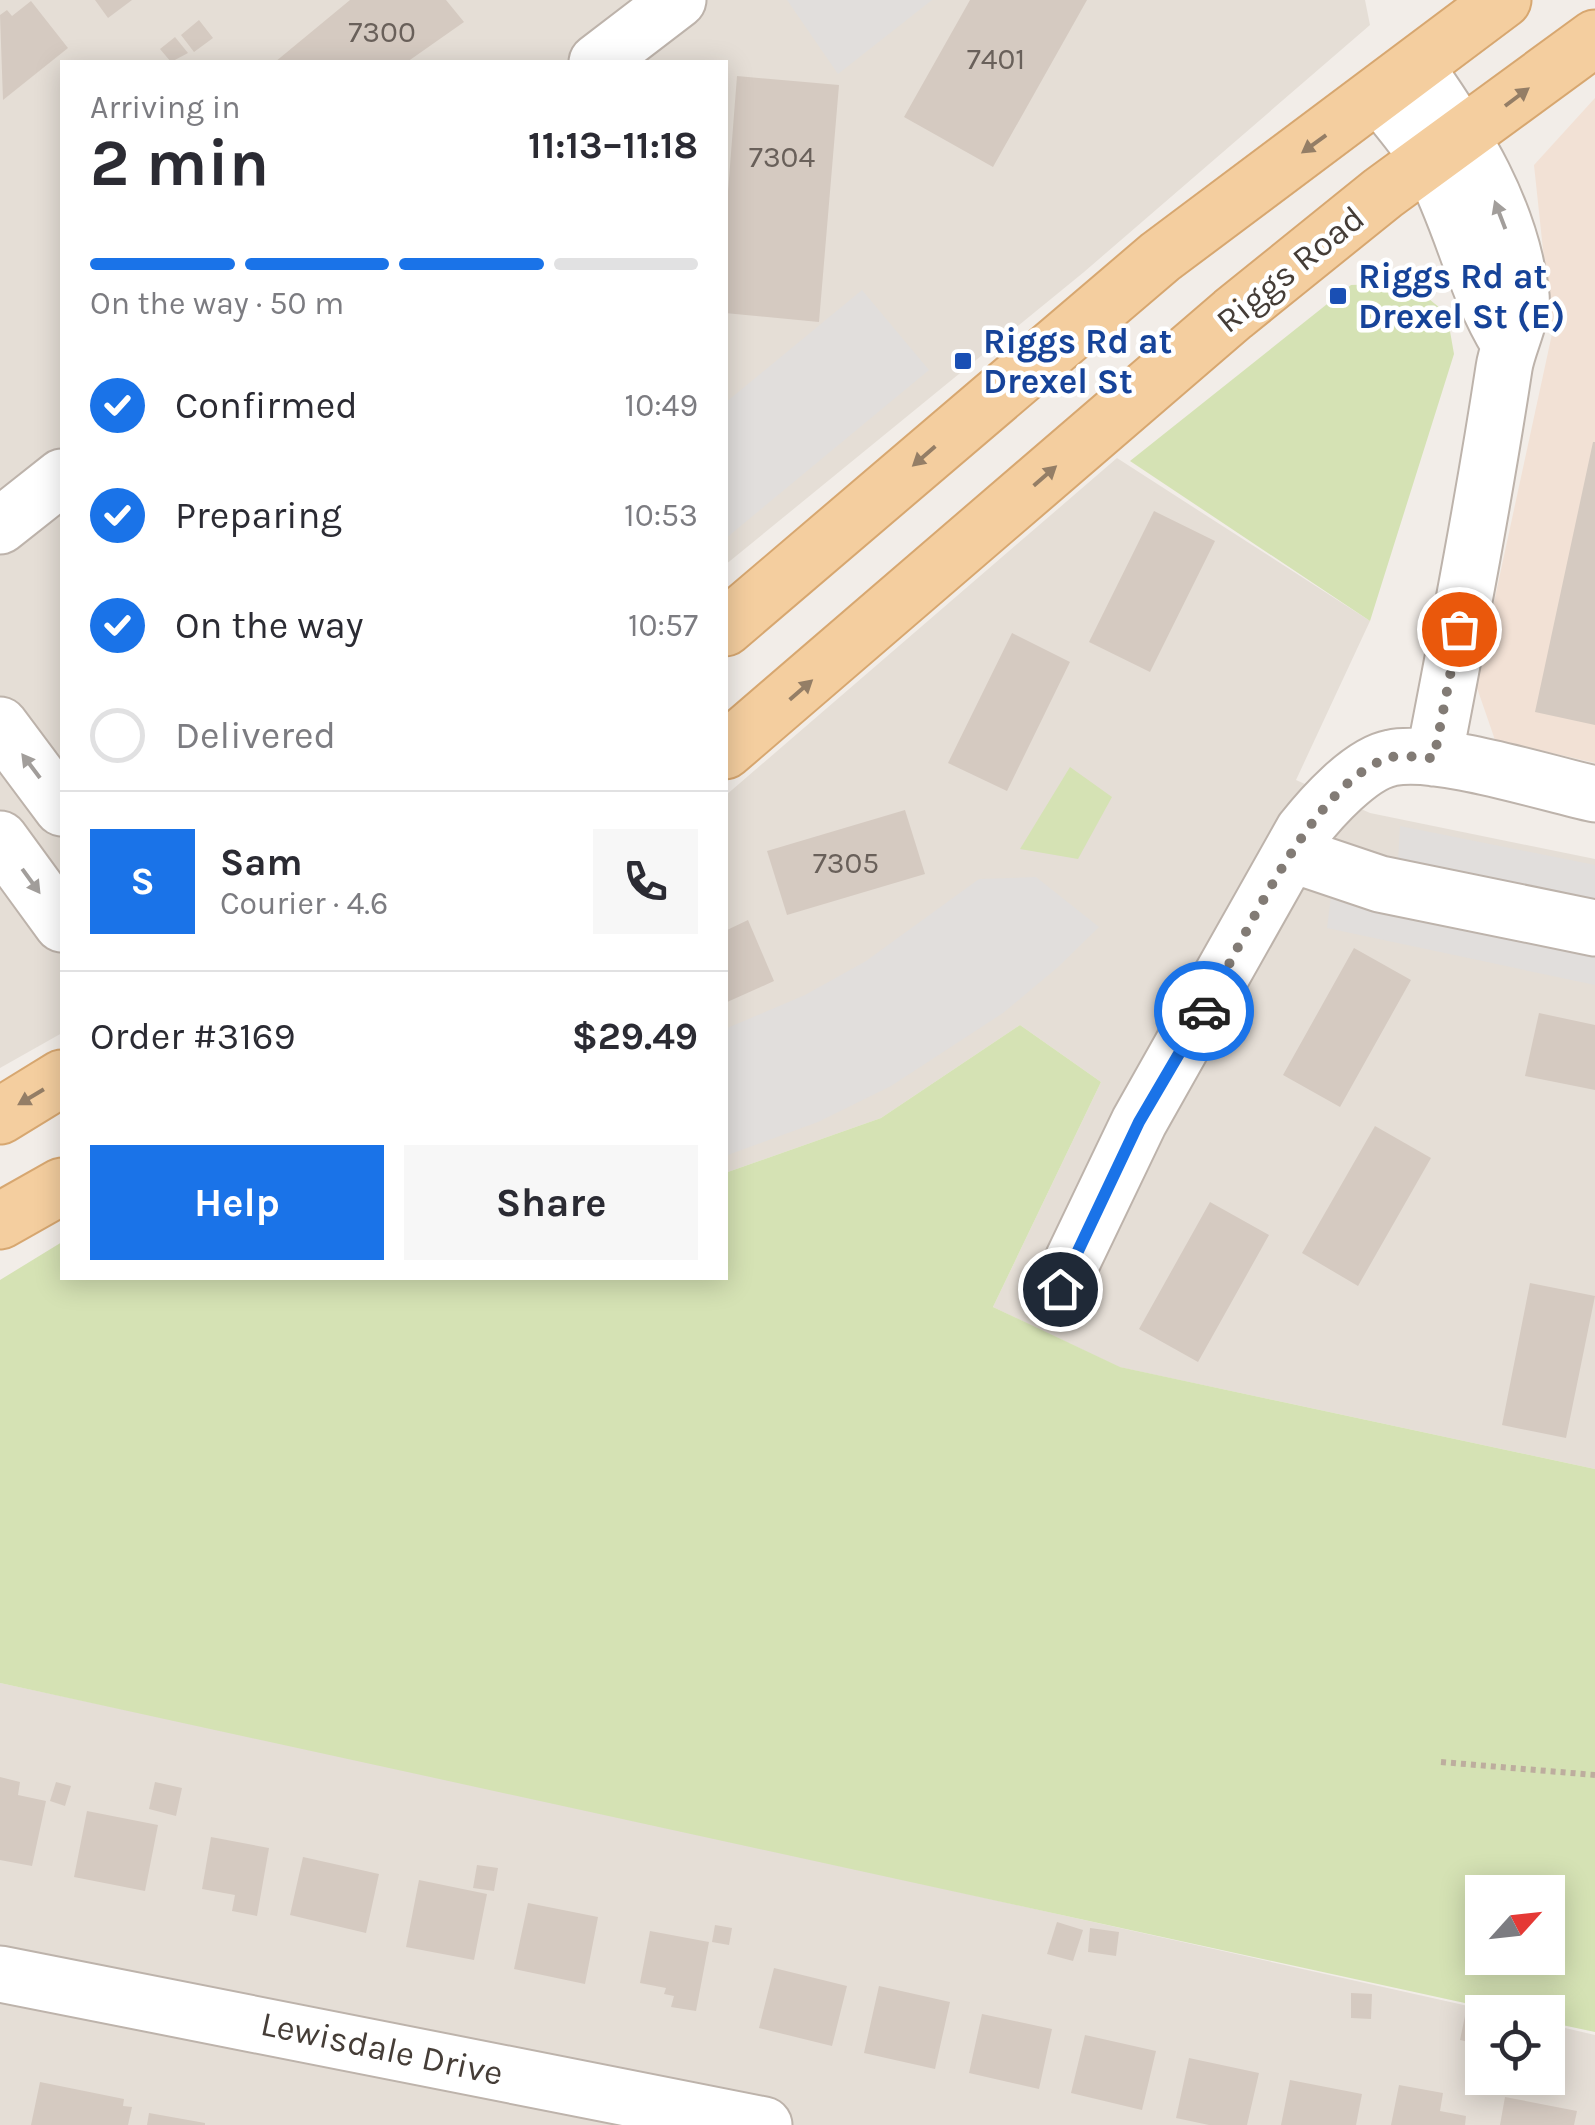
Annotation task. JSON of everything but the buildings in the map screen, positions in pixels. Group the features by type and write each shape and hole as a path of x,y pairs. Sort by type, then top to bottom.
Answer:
{"main road":[{"path":"728,625 1160,257 1504,0"},
{"name":"Riggs Road","path":"728,748 1234,314 1383,193 1595,38"},
{"path":"0,1116 60,1079"},
{"path":"0,1221 60,1187"}],"street":[{"path":"600,60 678,0"},
{"path":"1399,82 1448,149 1464,238 1488,310 1508,342 1485,494 1434,758"},
{"path":"0,526 60,479"},
{"path":"0,725 60,805"},
{"path":"1060,1289 1139,1122 1291,854 1329,798 1388,758 1434,758 1595,794"},
{"path":"0,839 60,921"},
{"path":"1291,854 1380,884 1595,928"},
{"name":"Lewisdale Drive","path":"0,1974 691,2117 764,2125"}],"path":[{"path":"1441,1762 1595,1775"}],"shaded area":[{"path":"0,0 1365,0 1370,25 1084,272 728,563 728,60 60,60 60,1034 0,1068"},
{"path":"787,0 932,0 838,74"},
{"path":"1595,98 1595,763 1495,740 1476,685 1552,334 1534,165"},
{"path":"862,290 929,370 728,537 728,401"},
{"path":"1117,458 1370,621 1296,780 1370,813 1595,859 1595,1469 1119,1367 993,1307 1101,1082 1020,1025 881,1118 728,1172 728,793"},
{"path":"1400,826 1595,865 1595,985 1327,928 1337,849 1398,861"},
{"path":"1036,877 1099,927 1003,1013 891,1086 818,1122 728,1155 728,1028 805,995 866,961 979,879"},
{"path":"0,1683 570,1805 1465,2005 1465,2095 1565,2095 1565,2028 1595,2035 1595,2125 0,2125"}],"green space":[{"path":"1410,283 1447,314 1454,354 1370,621 1130,461 1351,285"},
{"path":"1070,767 1112,797 1078,859 1020,849"},
{"path":"1020,1025 1101,1082 993,1307 1120,1367 1595,1469 1595,2032 1565,2026 1565,1995 1465,1995 1465,2003 0,1683 0,1280 60,1243 60,1280 728,1280 728,1172 881,1118"}],"way so far":[{"path":"1204,1011 1303,831 1329,798 1388,758 1434,758 1459,629"}],"place":[{"name":"Riggs Rd at Drexel St (E)","path":"1338,296"},
{"name":"Riggs Rd at Drexel St","path":"963,361"}],"route":[{"path":"1060,1289 1139,1122 1204,1011"}]}
